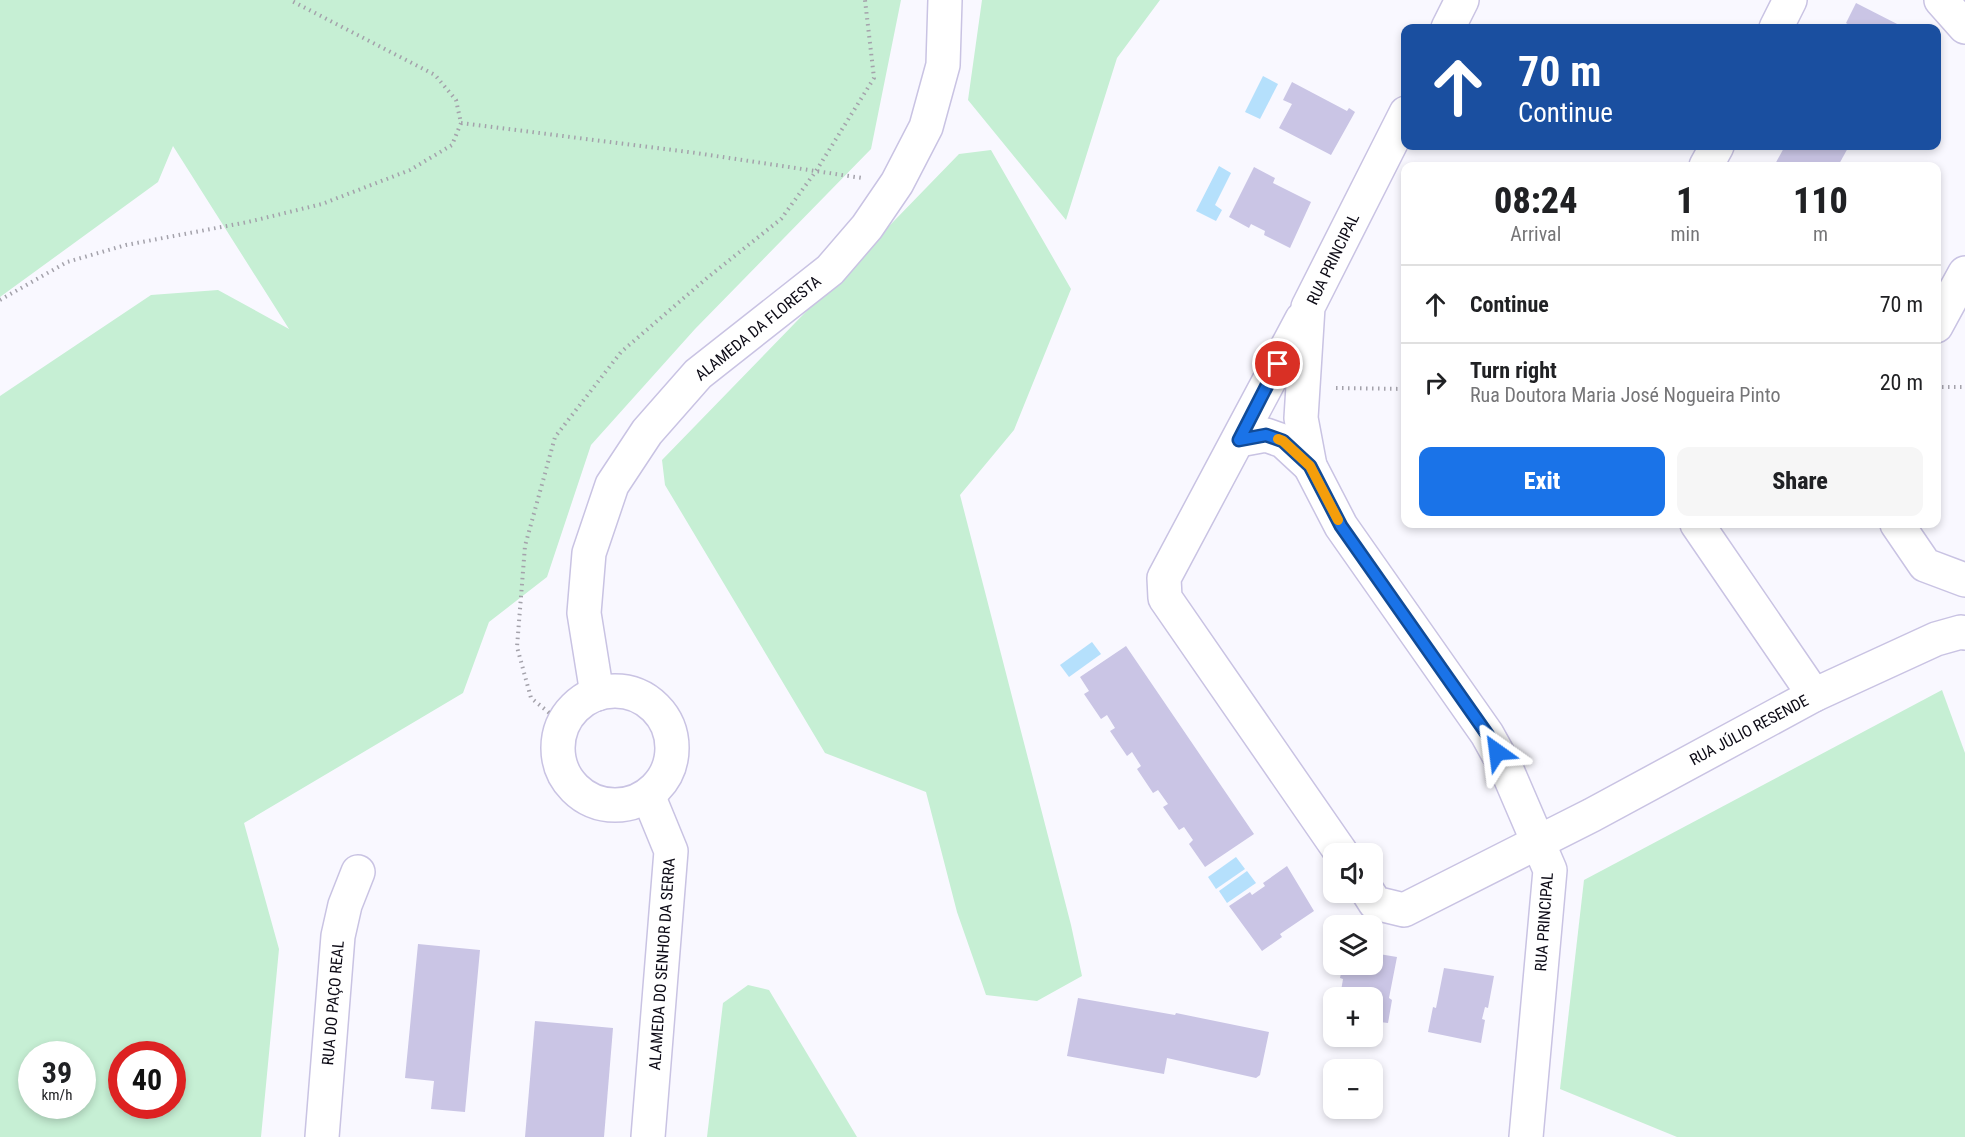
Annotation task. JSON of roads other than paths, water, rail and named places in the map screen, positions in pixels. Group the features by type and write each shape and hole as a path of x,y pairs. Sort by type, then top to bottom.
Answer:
{"street":[{"name":"ALAMEDA DA FLORESTA","path":"597,694 584,613 589,553 612,485 647,432 698,374 830,270 867,227 897,183 926,127 943,65 945,0"},
{"path":"1450,24 1462,0"},
{"path":"1778,24 1790,0"},
{"path":"1941,0 1965,27"},
{"name":"RUA PRINCIPAL","path":"1401,123 1308,307 1301,418 1310,466 1341,526 1487,734 1507,770 1550,870 1526,1137"},
{"path":"1941,317 1965,273"},
{"path":"1308,307 1164,578 1165,598 1334,843"},
{"path":"1239,440 1266,435 1283,441 1310,466"},
{"path":"1700,528 1814,695"},
{"path":"1900,528 1924,565 1965,580"},
{"name":"RUA JÚLIO RESENDE","path":"1375,903 1404,910 1592,815 1814,695 1936,639 1964,630"},
{"path":"620,691 642,698 660,712 670,733 672,756 664,778 648,795 629,804 609,805 589,799 572,787 561,769 557,747 563,724 576,706 597,694 620,691"},
{"name":"ALAMEDA DO SENHOR DA SERRA","path":"648,795 671,852 648,1137"},
{"name":"RUA DO PAÇO REAL","path":"322,1137 338,936 345,905 358,872"}],"water":[{"path":"1263,76 1278,84 1260,119 1245,112"},
{"path":"1219,166 1231,173 1215,205 1222,210 1216,221 1196,211"},
{"path":"1092,642 1101,654 1069,677 1060,665"},
{"path":"1236,857 1245,869 1216,889 1208,877"},
{"path":"1247,871 1256,883 1227,903 1219,891"}]}
